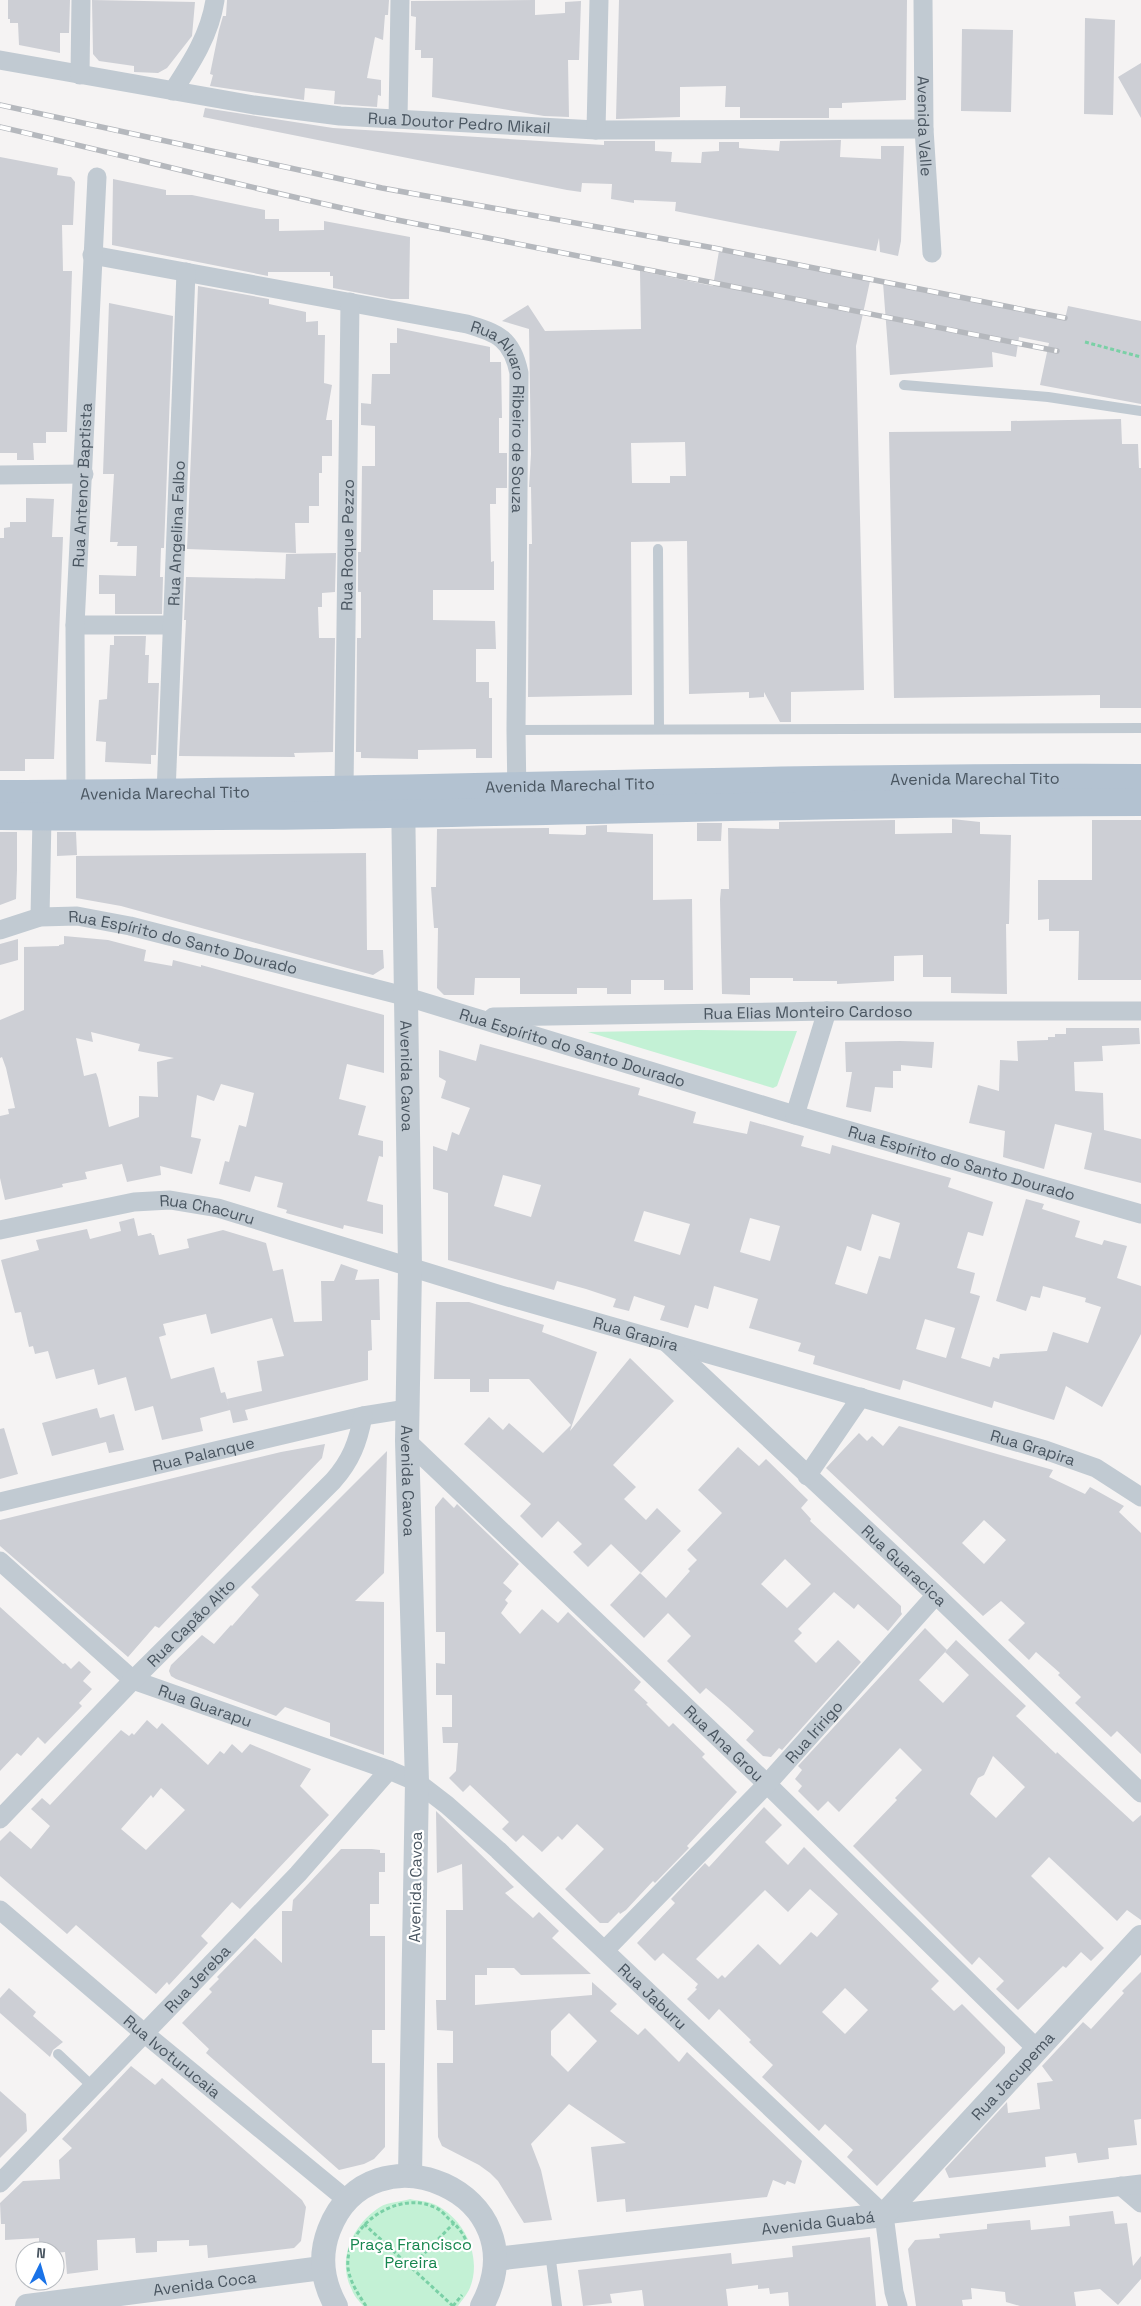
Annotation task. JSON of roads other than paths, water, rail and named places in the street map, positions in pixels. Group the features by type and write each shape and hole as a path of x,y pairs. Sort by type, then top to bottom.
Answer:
{"main road":[{"name":"Avenida Marechal Tito","path":"517,798 991,777 1141,778"},
{"name":"Avenida Marechal Tito","path":"0,794 166,794 344,789 403,800"},
{"name":"Avenida Marechal Tito","path":"0,816 42,817 403,800 517,798 1141,802"}],"street":[{"path":"80,75 81,0"},
{"path":"173,91 194,59 206,34 213,14 215,0"},
{"path":"398,119 400,0"},
{"path":"596,130 599,0"},
{"name":"Avenida Valle","path":"923,0 924,129 932,253"},
{"name":"Rua Doutor Pedro Mikail","path":"0,60 254,105 340,116 596,130 924,129"},
{"name":"Rua Antenor Baptista","path":"76,794 75,625 84,474 92,255 97,177"},
{"name":"Rua Alvaro Ribeiro de Souza","path":"92,255 350,302 490,330 504,339 516,359 519,374 517,798"},
{"name":"Rua Angelina Falbo","path":"166,794 186,272"},
{"name":"Rua Roque Pezzo","path":"344,789 350,302"},
{"path":"0,476 84,474"},
{"path":"75,625 171,625"},
{"name":"Avenida Cavoa","path":"403,800 404,996 410,1268 407,1441 417,1782 410,2175"},
{"path":"40,918 42,817"},
{"name":"Rua Espírito do Santo Dourado","path":"0,930 40,918 77,916 130,926 404,996 795,1115 1141,1214"},
{"name":"Rua Elias Monteiro Cardoso","path":"474,1017 827,1012 1141,1011"},
{"path":"795,1115 827,1012"},
{"name":"Rua Chacuru","path":"0,1230 134,1202 170,1200 218,1208 275,1224 410,1268"},
{"name":"Rua Grapira","path":"410,1268 1045,1450 1096,1468 1141,1496"},
{"name":"Rua Guaracica","path":"663,1340 936,1595 1141,1793"},
{"path":"807,1476 861,1397"},
{"name":"Rua Palanque","path":"0,1502 363,1416 408,1409"},
{"name":"Rua Capão Alto","path":"0,1819 133,1680 333,1481 346,1466 354,1452 363,1416"},
{"name":"Rua Ana Grou","path":"407,1441 767,1784 1036,2048"},
{"name":"Rua Guarapu","path":"0,1561 133,1680 389,1770 417,1782"},
{"name":"Rua Iririgo","path":"605,1950 767,1784 936,1595"},
{"name":"Rua Jereba","path":"0,2183 298,1874 389,1770"},
{"name":"Rua Jaburu","path":"417,1782 447,1805 498,1850 884,2215"},
{"name":"Rua Ivoturucaia","path":"0,1910 144,2033 347,2200"},
{"name":"Rua Jacupema","path":"884,2215 1036,2048 1141,1937"},
{"path":"336,2306 328,2292 322,2268 324,2243 333,2220 347,2200 373,2184 387,2178 410,2175 436,2180 459,2192 478,2210 490,2233 495,2259 491,2288 474,2298"},
{"name":"Avenida Guabá","path":"495,2259 1141,2184"},
{"path":"1121,2186 1141,2203"},
{"path":"884,2215 894,2292 898,2306"},
{"name":"Avenida Coca","path":"28,2306 322,2268"}],"lane":[{"path":"904,385 1048,397 1141,411"},
{"path":"658,549 659,729"},
{"path":"516,730 1141,728"},
{"path":"58,2054 93,2087"},
{"path":"550,2253 557,2306"}],"railway":[{"path":"0,105 382,188 714,248 1065,318"},
{"path":"0,127 392,219 1057,351"}],"park label":[{"name":"Praça Francisco Pereira","path":"411,2253"}]}
